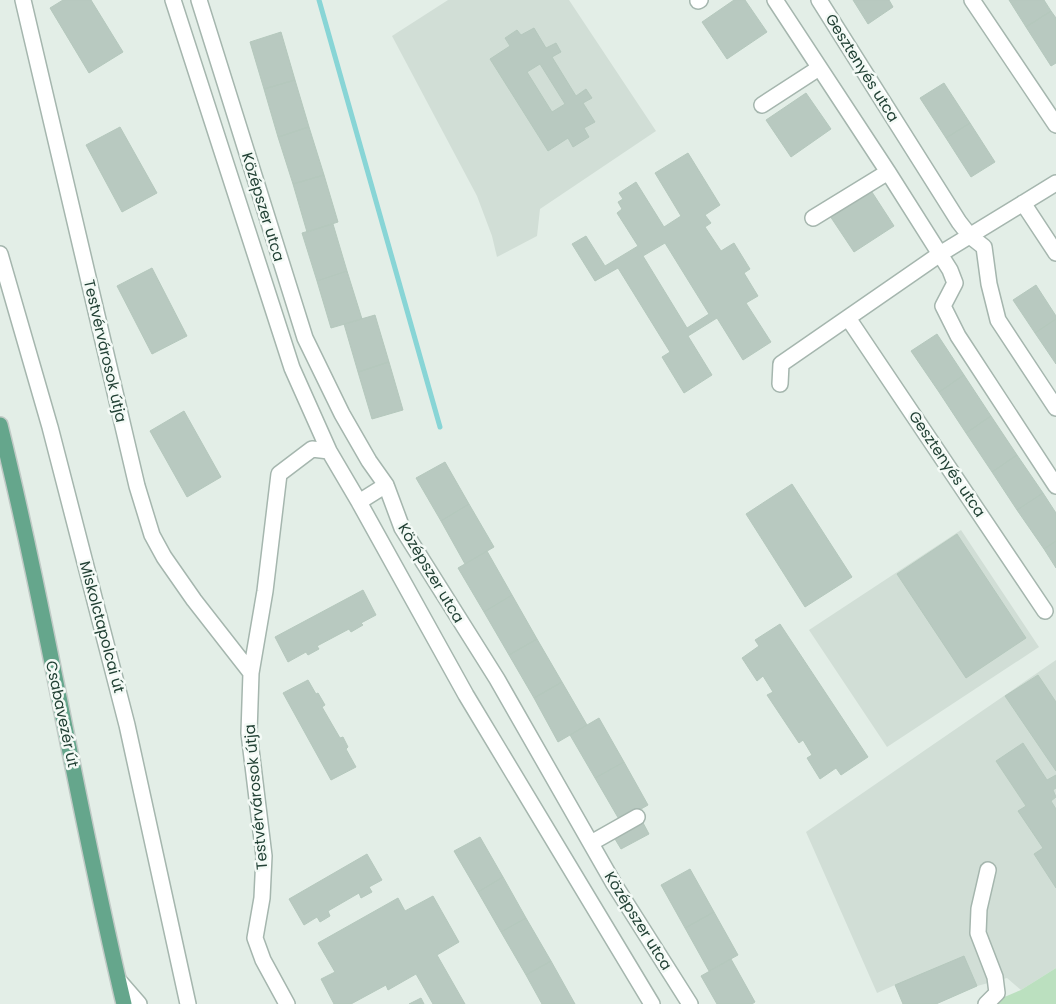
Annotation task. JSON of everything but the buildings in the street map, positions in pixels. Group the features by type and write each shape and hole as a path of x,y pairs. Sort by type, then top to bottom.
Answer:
{"main road":[{"name":"Csabavezér út","path":"0,424 14,482 67,742 124,1004"}],"street":[{"name":"Testvérvárosok útja","path":"23,0 137,486 152,535 164,557 194,600 252,673"},
{"path":"775,0 940,254 955,283 943,306 964,344 1056,486"},
{"name":"Gesztenyés utca","path":"818,0 959,222 970,236 984,248 988,284 998,320 1056,408"},
{"path":"972,0 1056,125"},
{"name":"Középszer utca","path":"175,1 292,368 329,452 359,502 466,695 652,1004"},
{"name":"Középszer utca","path":"202,1 305,338 342,414 368,461 386,485 402,528 497,679 614,884 690,1004"},
{"path":"762,105 819,68"},
{"path":"813,218 888,172"},
{"path":"780,384 781,364 940,254 1056,183"},
{"path":"1023,203 1056,253"},
{"name":"Miskolctapolcai út","path":"0,254 50,427 127,725 188,1004"},
{"name":"Gesztenyés utca","path":"848,318 1045,611"},
{"name":"Testvérvárosok útja","path":"287,1004 263,960 255,938 262,898 264,856 248,733 252,673 265,591 279,474 312,449 329,452"},
{"path":"359,502 386,485"},
{"path":"591,843 637,817"},
{"path":"986,1004 997,993 995,977 978,933 979,909 988,870"},
{"path":"119,981 139,1004"}],"shaded area":[{"path":"448,0 569,0 656,131 540,209 537,236 497,257 492,236 477,196 392,36"},
{"path":"961,530 1039,647 887,747 809,630"},
{"path":"1056,660 1056,968 1021,990 1007,978 977,986 936,1004 903,1004 895,985 877,993 806,832"}],"green space":[{"path":"1056,968 1056,1004 988,1004 1021,990"}],"waterway":[{"path":"319,0 440,427"}]}
